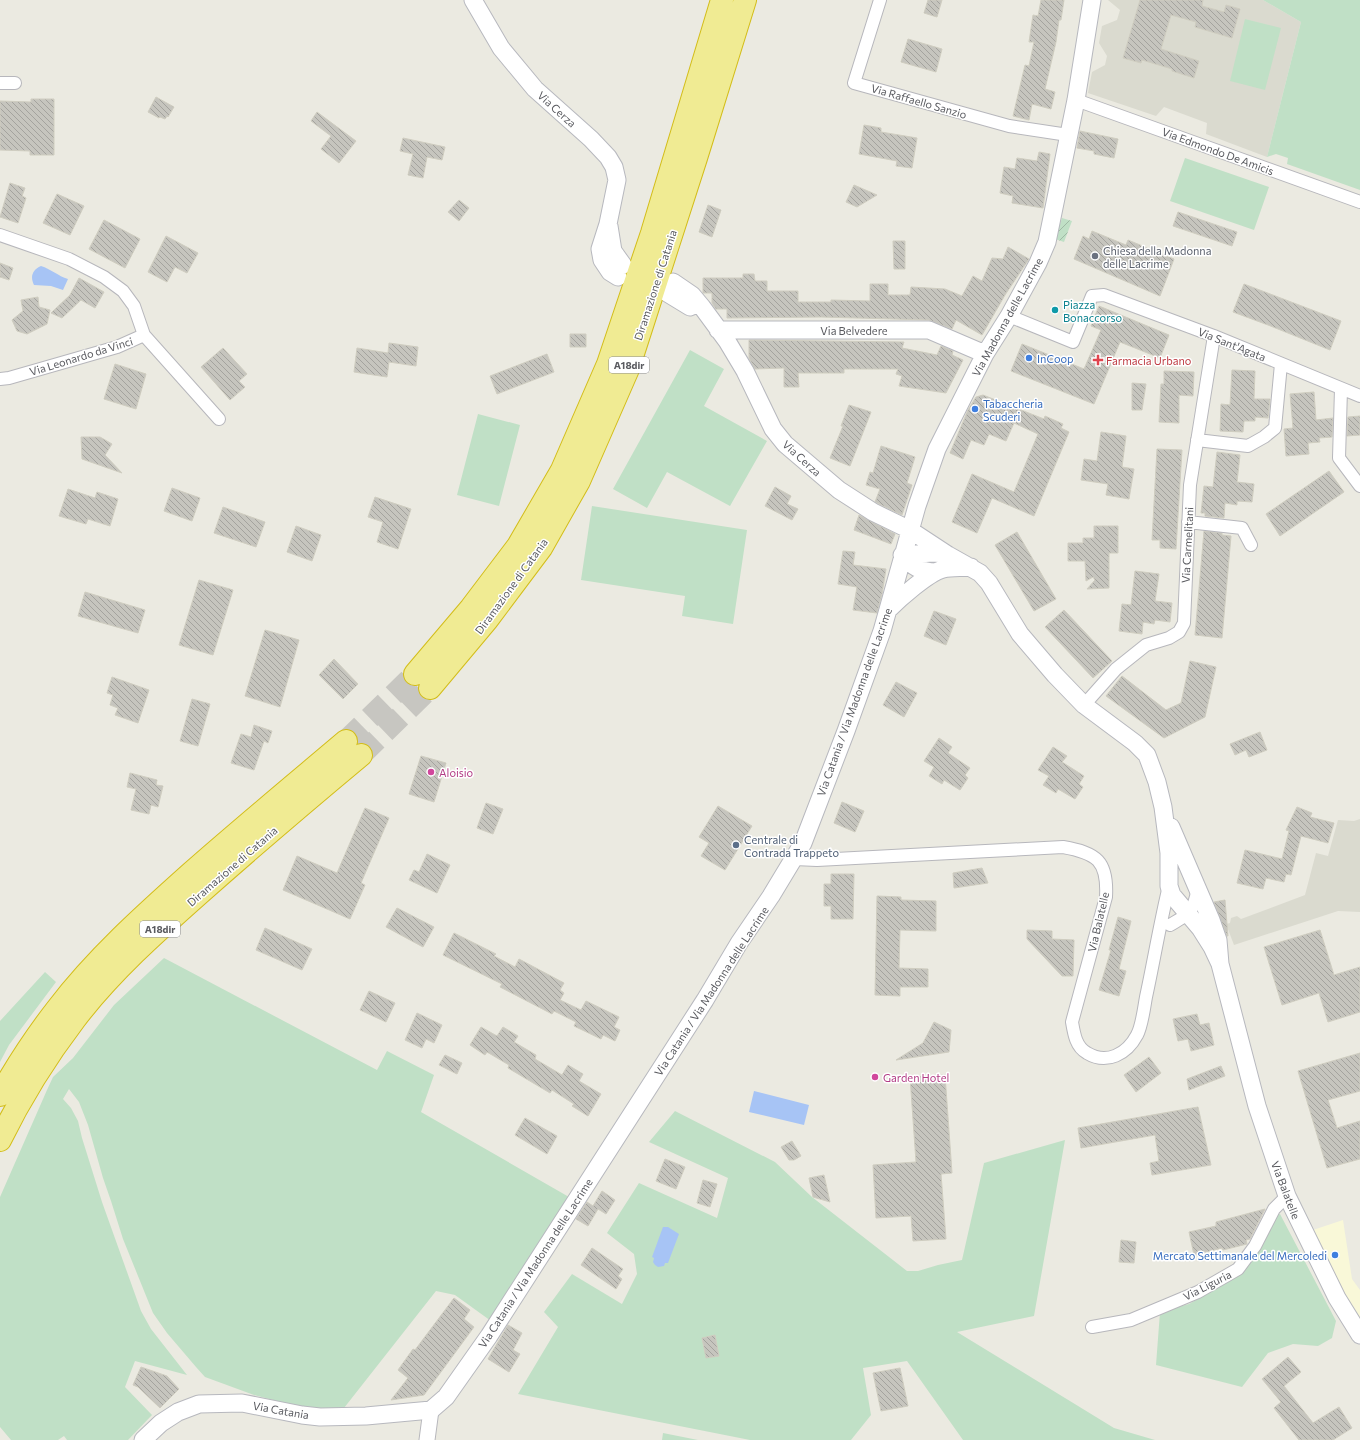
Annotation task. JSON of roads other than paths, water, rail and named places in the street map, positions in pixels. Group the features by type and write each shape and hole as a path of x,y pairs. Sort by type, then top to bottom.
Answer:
{"highway":[{"name":"Diramazione di Catania","path":"722,0 652,233 608,364 562,470 518,546 471,608 423,681 487,620 541,548 579,481 628,369 696,158 744,0"},
{"name":"Diramazione di Catania","path":"0,1095 36,1036 57,1008 116,942 160,900 212,855 354,748 226,870 131,957 76,1018 53,1050 26,1091 0,1140"}],"main road":[{"name":"Via Cerza","path":"473,0 501,48 535,89 591,140 608,157 614,167 617,180 608,224 613,251 620,271"},
{"name":"Via Madonna delle Lacrime","path":"910,530 937,449 986,354 1038,263 1047,242 1076,100 1092,0"},
{"name":"Via Cerza","path":"670,287 692,295 702,306 727,341 745,371 773,429 785,444 839,490 873,512 910,530 948,555 980,573 989,583 1020,634 1055,675 1084,705 1135,743 1147,755 1157,782 1163,807"},
{"name":"Via Belvedere","path":"718,330 929,330 986,354"},
{"name":"Via Catania / Via Madonna delle Lacrime","path":"431,1410 446,1396 493,1329 705,1000 739,943 771,896 803,843 882,631 910,530"},
{"path":"902,555 933,553 948,555"},
{"path":"902,555 910,564 918,569 936,572"},
{"path":"888,610 904,595 936,572 944,569 971,567"},
{"path":"1163,807 1169,853 1169,886 1172,895 1175,901 1200,928 1212,947 1220,964"},
{"path":"1163,807 1211,920 1218,940 1220,964"},
{"name":"Via Balatelle","path":"1220,964 1256,1106 1287,1196 1336,1298 1360,1335"},
{"name":"Via Catania","path":"143,1440 161,1423 178,1412 200,1404 242,1403 302,1415 320,1417 366,1416 431,1410"}],"street":[{"name":"Via Raffaello Sanzio","path":"880,0 854,83 1009,126 1068,135"},
{"path":"0,83 15,83"},
{"name":"Via Edmondo De Amicis","path":"1076,100 1360,202"},
{"name":"Via Leonardo da Vinci","path":"0,235 69,259 104,277 123,291 134,306 144,335 117,346 9,378 0,379"},
{"name":"Via Sant'Agata","path":"1009,316 1073,342 1092,296 1104,295 1214,336 1360,396"},
{"path":"144,335 219,419"},
{"name":"Via Carmelitani","path":"1084,705 1116,669 1146,645 1169,638 1179,632 1184,623 1190,485 1214,336"},
{"path":"1197,440 1248,446 1264,437 1274,428 1281,364"},
{"path":"1341,388 1339,458 1360,486"},
{"path":"1188,522 1242,528 1251,545"},
{"name":"Via Balatelle","path":"794,859 817,860 1063,847 1084,851 1096,859 1104,869 1107,880 1106,897 1072,1022 1074,1036 1082,1050 1093,1057 1105,1058 1118,1056 1130,1046 1138,1034 1158,939 1160,922 1169,886"},
{"path":"1158,939 1162,932 1170,925 1188,914 1193,908 1198,889"},
{"path":"1170,925 1182,924 1200,928"},
{"name":"Via Liguria","path":"1092,1327 1131,1320 1198,1292 1238,1269 1255,1246 1274,1210 1287,1196"},
{"path":"427,1440 431,1410"}],"water":[{"path":"41,266 68,279 63,290 51,286 34,285 32,279 33,274"},
{"path":"754,1091 809,1105 804,1125 749,1112"},
{"path":"663,1227 668,1227 679,1234 668,1263 665,1263 664,1266 658,1267 653,1262 654,1258 652,1257"}],"tunnel":[{"path":"346,741 415,674"},
{"path":"361,755 430,688"}],"place":[{"name":"Chiesa della Madonna delle Lacrime","path":"1095,256"},
{"name":"Piazza Bonaccorso","path":"1055,310"},
{"name":"InCoop","path":"1029,358"},
{"name":"Farmacia Urbano","path":"1098,360"},
{"name":"Tabaccheria Scuderi","path":"975,409"},
{"name":"Aloisio","path":"431,772"},
{"name":"Centrale di Contrada Trappeto","path":"736,845"},
{"name":"Garden Hotel","path":"875,1077"},
{"name":"Mercato Settimanale del Mercoledi","path":"1335,1255"}]}
